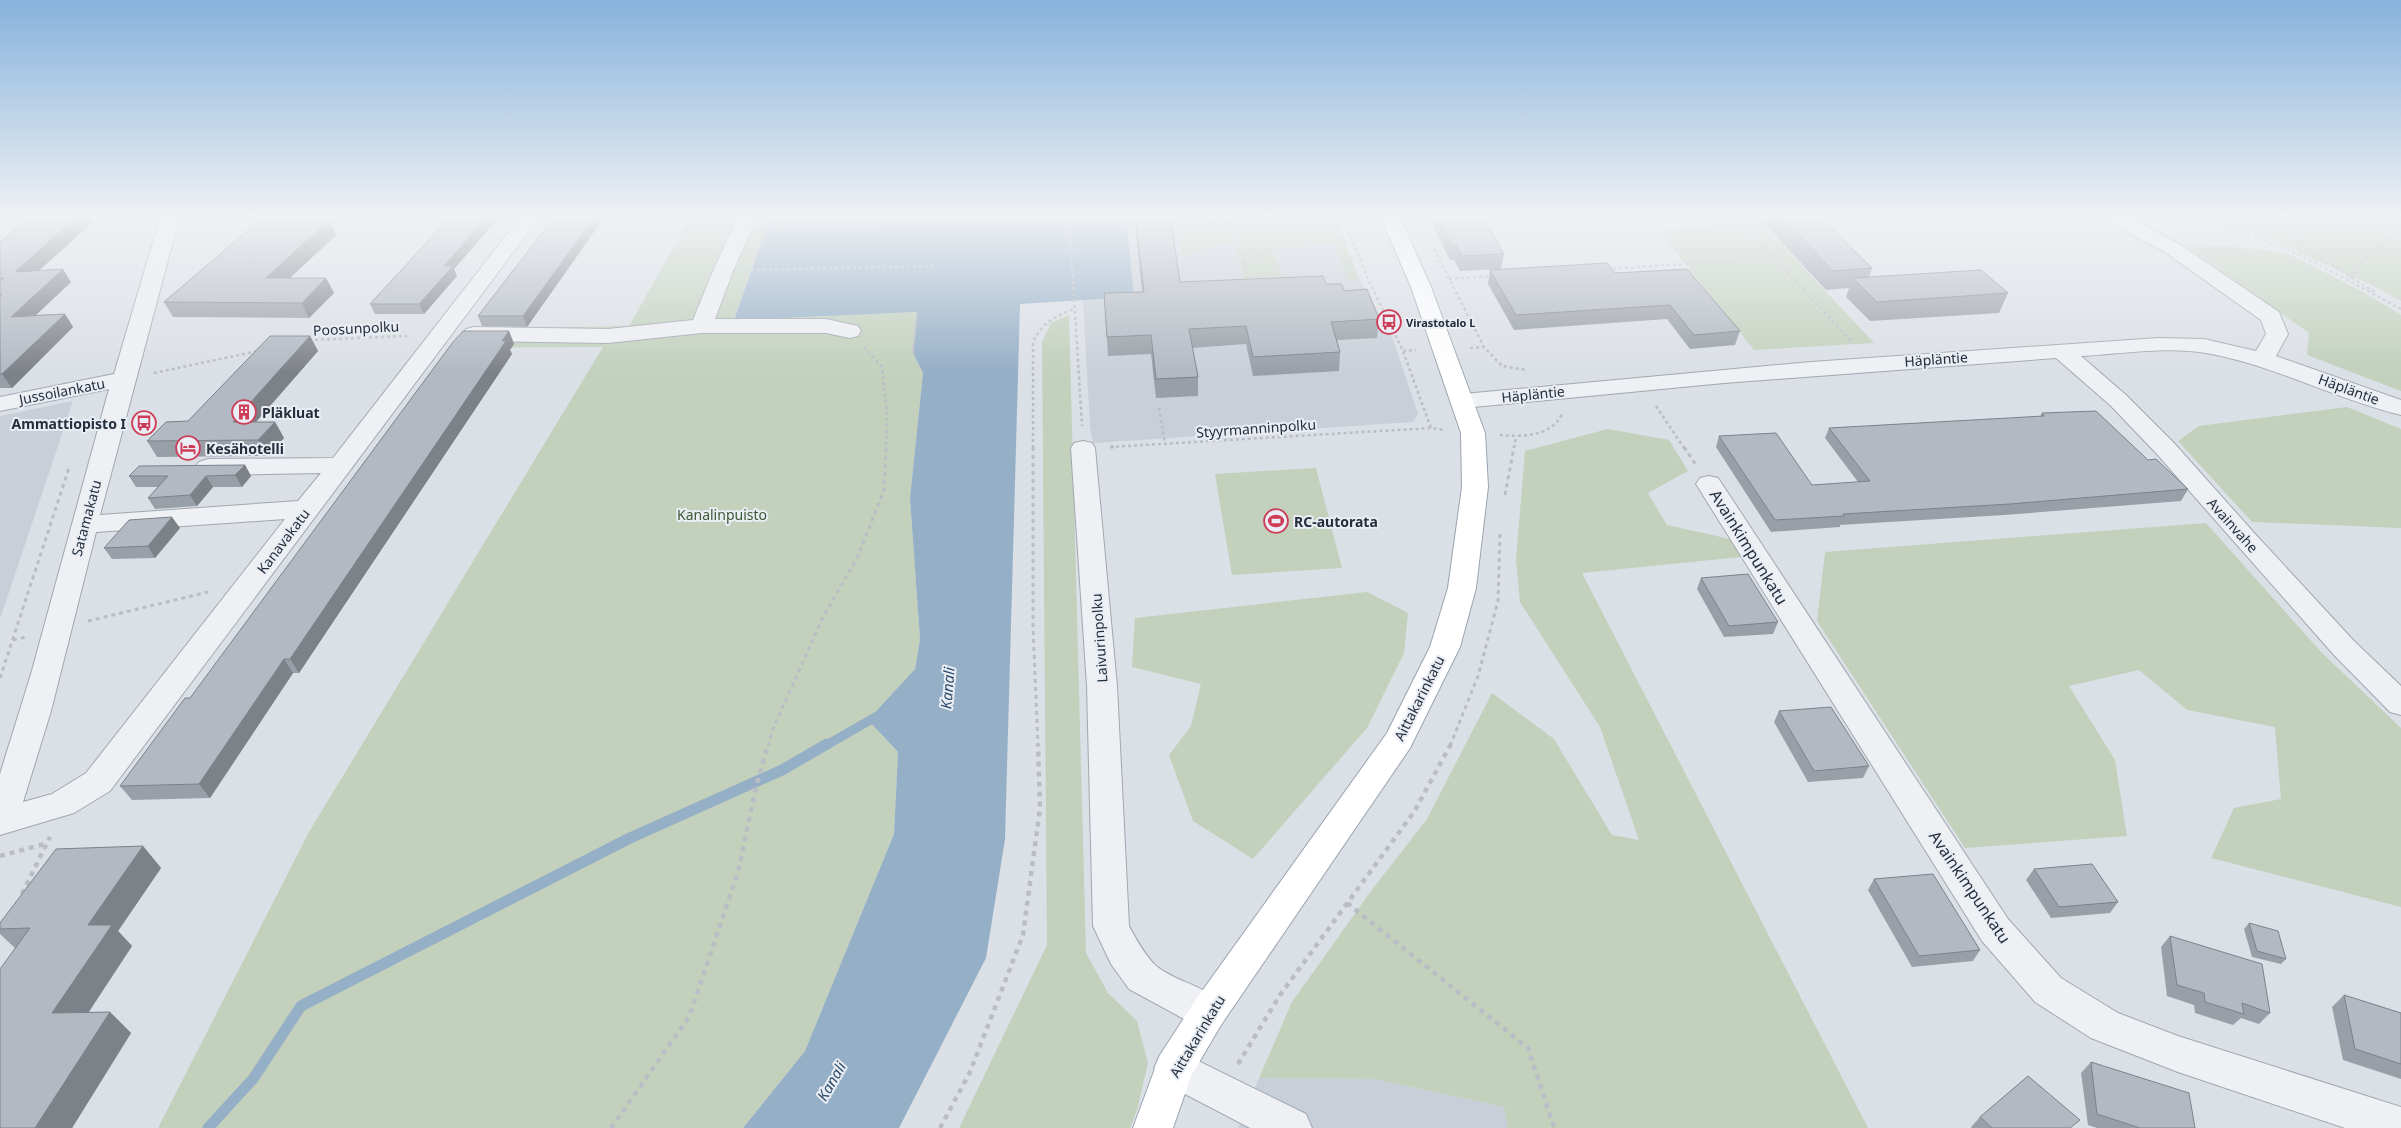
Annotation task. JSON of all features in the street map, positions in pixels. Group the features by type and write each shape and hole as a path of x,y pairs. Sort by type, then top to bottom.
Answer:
{"main road":[{"name":"Aittakarinkatu","path":"1153,1128 1174,1068 1208,1012 1399,740 1445,647 1463,579 1474,487 1473,434 1463,401 1413,268"}],"street":[{"name":"Satamakatu","path":"0,821 16,778 58,629 84,524 156,268"},
{"name":"Kanavakatu","path":"0,821 62,804 98,782 493,268"},
{"path":"702,326 725,268"},
{"path":"2200,268 2271,317 2277,334 2263,359"},
{"path":"442,335 608,336 702,326 826,326 850,331"},
{"name":"Häpläntie","path":"1463,401 1640,383 1873,364 2061,350 2159,345 2204,346 2263,359 2401,408"},
{"name":"Avainvahe","path":"2061,350 2118,400 2166,448 2240,534 2344,648 2401,704"},
{"name":"Jussoilankatu","path":"0,404 124,379"},
{"name":"Laivurinpolku","path":"1083,448 1102,686 1111,926 1124,953 1142,977 1208,1012"},
{"path":"189,467 341,465"},
{"name":"Avainkimpunkatu","path":"1709,484 1996,930 2048,990 2105,1026 2169,1051 2401,1127"},
{"path":"84,524 307,509"},
{"path":"1174,1068 1292,1128"}],"path":[{"path":"751,270 861,268"},
{"path":"1072,268 1083,448"},
{"path":"1245,268 1250,287"},
{"path":"1363,268 1406,357 1431,428"},
{"path":"1443,268 1484,347 1502,366 1519,370 1532,370"},
{"path":"1606,269 1627,268"},
{"path":"1783,268 1873,364"},
{"path":"2323,268 2401,308"},
{"path":"2335,268 2401,308"},
{"path":"2350,278 2358,268"},
{"path":"1449,279 1498,276"},
{"path":"1364,290 1373,290"},
{"path":"940,1128 970,1072 1023,935 1040,808 1033,628 1033,342 1038,330 1047,320 1074,309"},
{"path":"913,353 917,312"},
{"path":"611,1128 689,1017 738,872 757,783 773,729 823,617 858,556 884,490 887,416 882,367 850,331"},
{"name":"Poosunpolku","path":"305,341 442,335"},
{"path":"124,379 266,349"},
{"path":"1640,383 1709,484"},
{"path":"1159,408 1165,444"},
{"name":"Styyrmanninpolku","path":"1083,448 1431,428 1473,434"},
{"path":"12,640 251,582"},
{"path":"18,903 48,842 62,804"},
{"path":"0,856 48,842"},
{"path":"1347,904 1528,1048 1554,1128"}],"shaded area":[{"path":"1131,268 1355,268 1393,339 1418,414 1413,422 1093,443 1090,427 1083,300 1134,297"},
{"path":"73,401 0,619 0,416"},
{"path":"1259,1078 1374,1079 1504,1107 1508,1128 1238,1128"}],"green space":[{"name":"Kanalinpuisto","path":"662,268 752,268 734,319 917,312 913,353 923,373 910,498 920,639 915,669 868,720 898,752 894,834 805,1051 743,1128 158,1128 309,832 603,347 449,348 466,329 629,326"},
{"path":"1241,268 1279,268 1286,290 1247,291"},
{"path":"1343,268 1355,268 1359,278 1358,281 1349,282"},
{"path":"1688,268 1803,268 1874,343 1754,350"},
{"path":"2216,268 2316,268 2365,293 2401,315 2401,391 2307,355 2309,333"},
{"path":"2333,268 2401,268 2401,301 2378,288"},
{"path":"1069,315 1086,953 1108,993 1137,1021 1148,1063 1137,1110 1130,1128 959,1128 1047,945 1042,342 1051,323"},
{"path":"2347,407 2401,429 2401,528 2252,522 2178,441 2199,426"},
{"path":"1608,429 1669,440 1688,471 1648,493 1667,525 1730,539 1741,557 1582,573 1868,1128 1508,1128 1504,1107 1374,1079 1259,1078 1292,1002 1371,891 1427,819 1492,693 1554,739 1612,835 1639,840 1600,727 1520,602 1516,559 1525,451"},
{"name":"RC-autorata","path":"1316,468 1342,568 1232,575 1215,474"},
{"path":"2206,523 2322,653 2401,728 2401,907 2211,858 2234,808 2281,799 2275,727 2187,710 2139,670 2069,686 2115,760 2127,836 1965,848 1817,621 1825,552"},
{"path":"1367,592 1408,613 1404,653 1367,728 1253,859 1193,821 1169,755 1191,726 1201,684 1132,667 1135,618"}],"water":[{"name":"Kanali","path":"752,268 1131,268 1134,297 1020,304 1005,839 986,958 899,1128 743,1128 805,1051 894,834 898,752 868,720 915,669 920,639 910,498 923,373 913,353 917,312 734,320"}],"building":[{"path":"0,268 20,268 15,272 63,269 11,317 65,314 2,374 0,374 0,297 2,295 0,295 0,281 4,278 0,278"},
{"path":"204,268 277,268 266,278 326,278 302,303 164,302"},
{"path":"404,268 452,268 419,304 370,304"},
{"path":"515,268 558,268 523,316 478,316"},
{"path":"1141,268 1178,268 1180,282 1323,276 1326,284 1341,284 1345,291 1367,289 1379,319 1331,322 1340,352 1253,357 1246,326 1189,329 1198,377 1156,379 1151,335 1107,337 1104,293 1144,292"},
{"path":"1529,268 1611,268 1615,273 1687,269 1740,331 1694,335 1670,305 1516,315 1490,270"},
{"path":"1830,268 1872,268 1833,271"},
{"path":"1981,270 2008,293 1877,302 1853,278"},
{"path":"463,331 509,331 502,341 506,341 290,659 284,659 199,784 120,786 185,698 190,698"},
{"path":"270,336 310,336 233,422 275,422 258,440 147,441 166,422 188,421"},
{"path":"2096,411 2148,460 2156,459 2188,489 2010,504 1775,520 1719,436 1776,433 1812,485 1870,481 1829,428 2044,416 2042,413"},
{"path":"245,465 235,475 206,476 190,495 148,498 168,476 129,476 139,466"},
{"path":"172,517 148,546 104,548 129,520"},
{"path":"1748,574 1778,622 1729,626 1701,578"},
{"path":"1831,707 1869,766 1814,771 1779,711"},
{"path":"143,846 88,925 112,925 52,1013 110,1012 35,1128 0,1128 0,969 30,928 0,929 0,923 56,849"},
{"path":"2092,864 2118,902 2059,907 2034,869"},
{"path":"1933,874 1980,950 1919,956 1874,879"},
{"path":"2249,923 2278,931 2286,959 2257,951"},
{"path":"2170,936 2262,964 2270,1013 2242,1003 2244,1014 2205,1002 2204,993 2177,985"},
{"path":"2344,995 2401,1013 2401,1064 2355,1049"},
{"path":"2091,1062 2189,1093 2195,1128 2140,1128 2097,1114"},
{"path":"2028,1076 2080,1120 2070,1128 1992,1128 1980,1117"}],"waterway":[{"path":"825,746 879,715"},
{"path":"208,1128 253,1079 301,1006 630,838 782,770 827,744"}],"place":[{"name":"Virastotalo L","path":"1389,322"},
{"name":"Pläkluat","path":"244,412"},
{"name":"Ammattiopisto I","path":"144,423"},
{"name":"Kesähotelli","path":"188,448"},
{"name":"RC-autorata","path":"1276,521"}]}
